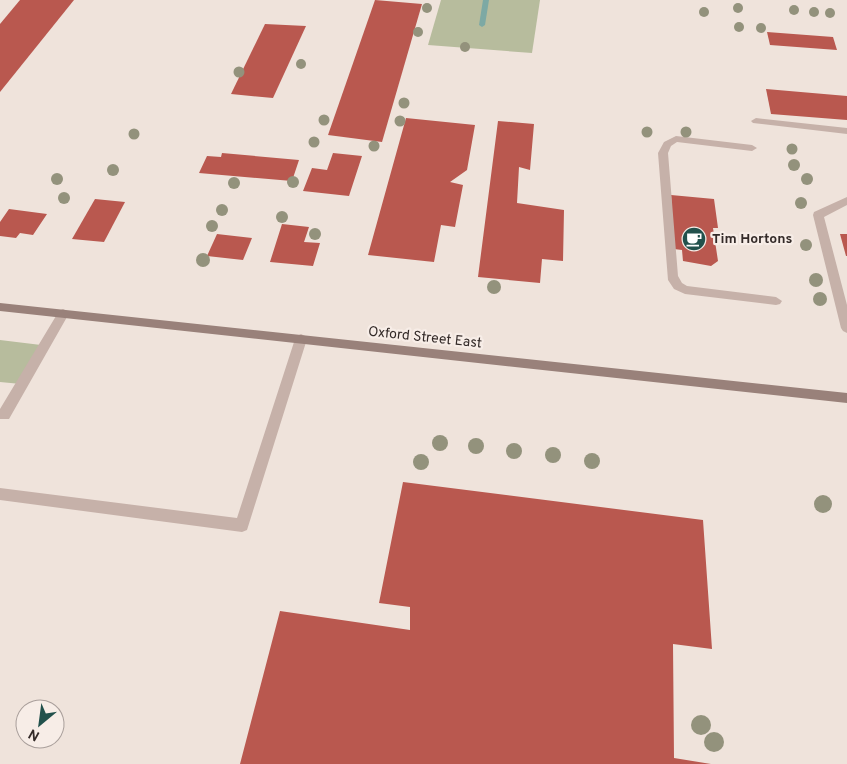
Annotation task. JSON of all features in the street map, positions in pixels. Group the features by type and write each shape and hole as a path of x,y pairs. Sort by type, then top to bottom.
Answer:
{"main road":[{"name":"Oxford Street East","path":"0,307 847,398"}],"lane":[{"path":"756,121 847,131"},
{"path":"752,148 676,139 668,144 663,153 672,278 678,286 685,290 776,301"},
{"path":"847,201 818,215 847,328"},
{"path":"0,414 4,415 63,314"},
{"path":"0,494 242,525 300,339"}],"green space":[{"path":"441,0 540,0 532,53 428,45"},
{"path":"0,340 41,345 21,384 0,382"}],"building":[{"path":"20,0 74,0 0,92 0,24"},
{"path":"375,0 422,4 382,142 328,135"},
{"path":"265,24 306,26 273,98 231,94"},
{"path":"767,32 833,37 837,50 770,45"},
{"path":"766,89 847,96 847,120 771,114"},
{"path":"406,118 475,125 467,170 450,182 463,185 455,227 441,225 434,262 368,255"},
{"path":"498,121 534,124 530,170 519,167 517,203 564,210 563,261 542,259 540,283 478,277"},
{"path":"222,153 299,160 292,181 199,173 207,156 221,157"},
{"path":"333,153 362,156 349,196 303,191 312,168 327,170"},
{"name":"Tim Hortons","path":"671,195 714,199 718,228 713,228 718,261 711,266 683,261 682,250 674,249"},
{"path":"95,199 125,202 104,242 72,239"},
{"path":"9,209 47,214 33,235 20,233 16,238 0,236 0,222"},
{"path":"282,224 309,227 304,242 320,243 313,266 270,262"},
{"path":"217,234 252,238 243,260 207,256"},
{"path":"840,234 847,234 847,256 846,256"},
{"path":"403,482 703,520 712,649 673,644 674,758 711,764 240,764 280,611 410,630 410,607 379,603"}],"waterway":[{"path":"482,25 486,0"}],"place":[{"name":"Tim Hortons","path":"694,239"}]}
